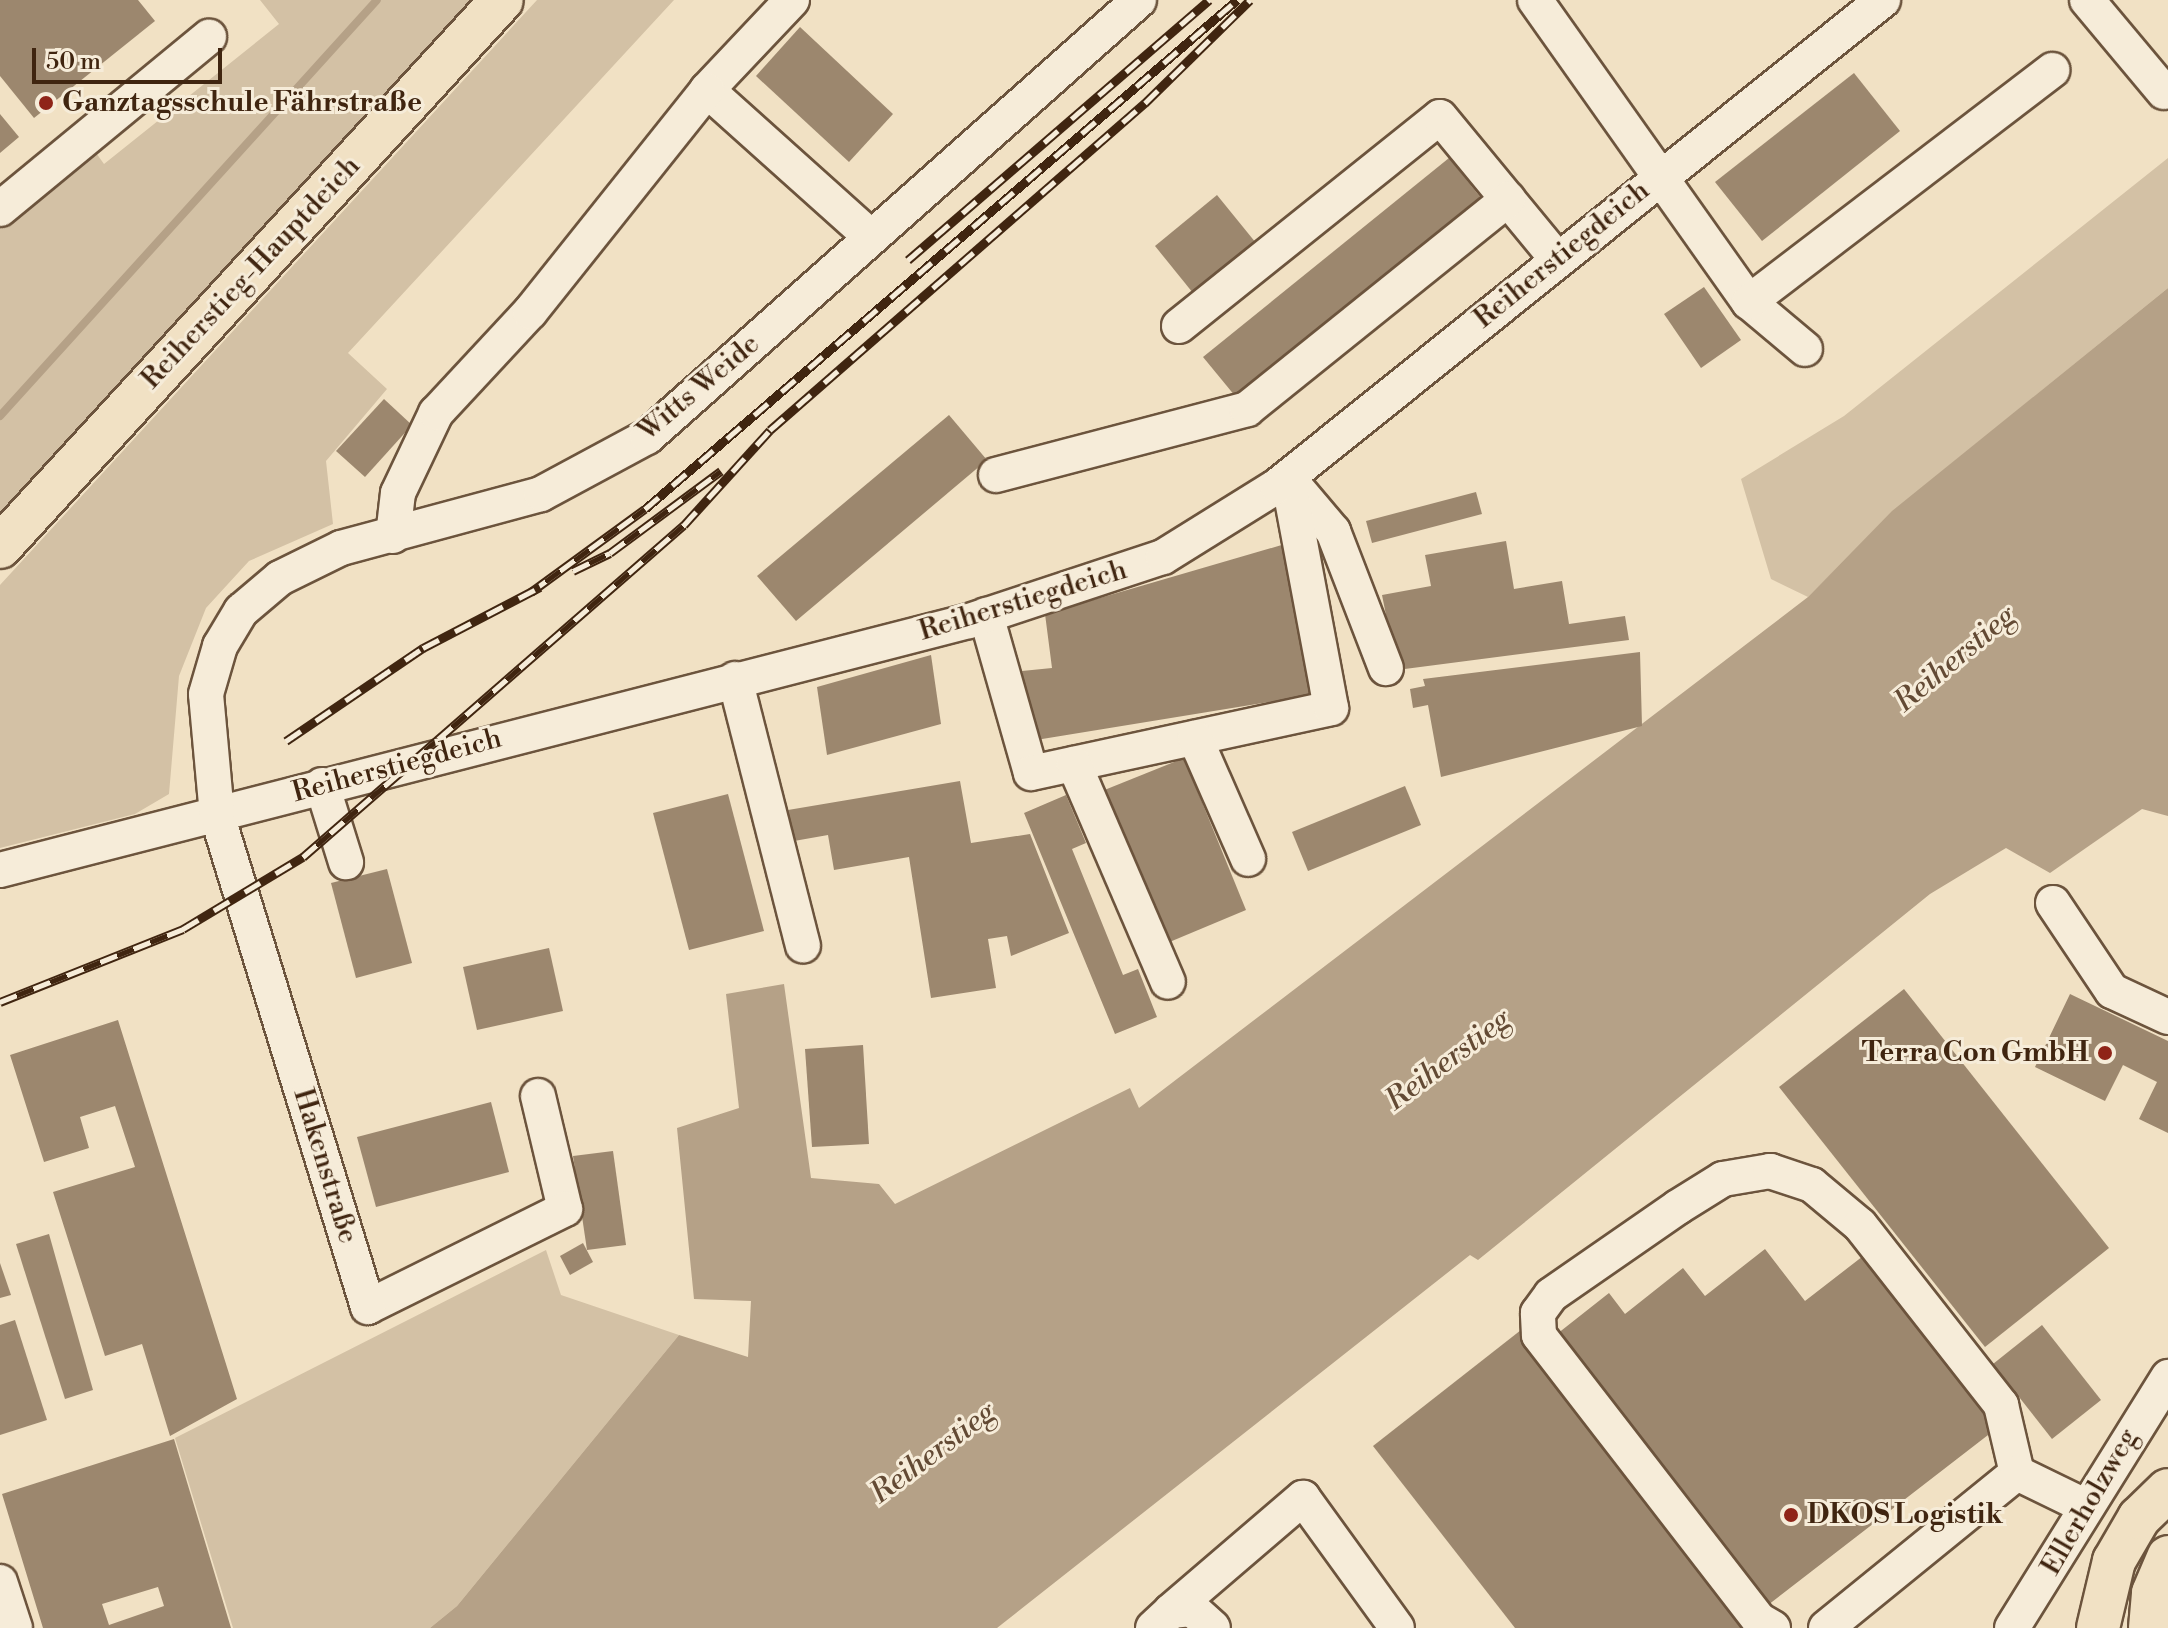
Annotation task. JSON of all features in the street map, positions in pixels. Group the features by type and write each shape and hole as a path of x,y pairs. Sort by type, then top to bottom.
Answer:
{"main road":[{"name":"Reiherstieg-Hauptdeich","path":"0,547 502,0"},
{"path":"2098,1628 2114,1561 2139,1518 2168,1490"},
{"path":"2150,1628 2153,1593 2168,1557"}],"street":[{"path":"393,536 398,493 436,413 530,312 707,90 792,0"},
{"name":"Witts Weide","path":"217,815 206,694 220,646 241,611 292,572 341,548 541,494 647,437 1139,0"},
{"path":"1535,0 1656,179 1749,302 1805,349"},
{"name":"Reiherstiegdeich","path":"0,870 986,615 1163,557 1288,478 1656,179 1883,0"},
{"path":"2087,0 2164,92"},
{"path":"0,209 209,37"},
{"path":"1749,302 2052,70"},
{"path":"707,90 871,237"},
{"path":"1179,326 1440,117 1557,259"},
{"path":"996,475 1247,409 1508,199"},
{"path":"1288,478 1333,531 1386,668"},
{"path":"986,615 1031,773 1331,708 1288,478"},
{"path":"735,679 803,945"},
{"path":"1195,738 1248,859"},
{"path":"1074,764 1168,982"},
{"path":"322,785 346,862"},
{"name":"Hakenstraße","path":"217,815 368,1307 565,1209 538,1096"},
{"path":"2053,903 2112,991 2168,1017"},
{"path":"1773,1628 1759,1620 1539,1335 1538,1313 1551,1295 1678,1207 1723,1179 1770,1171 1812,1185 1860,1225 2001,1405 2017,1473"},
{"name":"Ellerholzweg","path":"2012,1628 2168,1377"},
{"path":"2017,1473 2085,1506"},
{"path":"1826,1628 2017,1473"},
{"path":"1162,1619 1303,1498 1397,1628"},
{"path":"0,1582 15,1628"},
{"path":"1162,1619 1192,1609 1213,1628"}],"shaded area":[{"path":"260,0 480,0 0,515 0,226 94,150 104,164 279,24"},
{"path":"537,0 674,0 348,353 387,389 326,461 333,524 249,561 206,608 179,676 169,794 135,814 0,848 0,585"},
{"path":"2168,158 2168,288 1893,511 1808,597 1771,579 1741,479 1844,416"},
{"path":"546,1250 561,1295 679,1335 457,1606 430,1628 233,1628 175,1438"}],"water":[{"name":"Reiherstieg","path":"2168,288 2168,816 2142,809 2050,873 2006,848 1930,894 1478,1260 1470,1255 997,1628 430,1628 457,1606 679,1335 748,1357 751,1301 694,1299 677,1128 739,1108 726,994 784,984 811,1178 879,1184 895,1204 1130,1088 1139,1108 1808,597 1892,511"}],"building":[{"name":"Ganztagsschule Fährstraße","path":"0,0 138,0 155,21 34,118 0,76"},
{"path":"800,27 893,114 849,162 756,76"},
{"path":"1854,73 1900,131 1762,241 1715,182"},
{"path":"0,114 19,137 0,153"},
{"path":"1449,158 1485,203 1240,402 1203,357"},
{"path":"1217,195 1256,243 1193,293 1155,246"},
{"path":"1704,287 1741,340 1701,368 1664,314"},
{"path":"384,399 412,425 365,477 336,451"},
{"path":"949,415 987,460 796,621 757,576"},
{"path":"1476,492 1482,514 1372,543 1366,521"},
{"path":"1506,541 1514,589 1562,581 1569,624 1625,616 1629,640 1397,670 1382,595 1431,586 1425,555"},
{"path":"1285,544 1311,695 1036,740 1022,671 1052,668 1045,614"},
{"path":"1640,652 1642,726 1441,777 1428,705 1413,708 1410,689 1425,686 1423,679"},
{"path":"931,655 941,724 827,755 817,687"},
{"path":"1184,758 1246,910 1160,946 1097,793"},
{"path":"960,781 971,843 1030,834 1069,933 1011,956 1007,936 988,939 996,988 931,998 909,857 834,870 828,835 794,841 788,810"},
{"path":"1405,786 1421,825 1308,871 1292,832"},
{"path":"728,794 764,931 689,950 653,813"},
{"path":"1066,795 1086,843 1072,849 1123,975 1138,969 1157,1017 1115,1034 1024,813"},
{"path":"387,869 412,963 356,978 331,883"},
{"path":"549,948 563,1011 477,1030 463,967"},
{"path":"1904,989 2109,1248 1985,1347 1779,1087"},
{"name":"Terra Con GmbH","path":"2070,994 2168,1041 2168,1133 2139,1119 2157,1082 2123,1065 2105,1101 2035,1067"},
{"path":"118,1020 237,1399 170,1436 142,1344 105,1356 53,1192 135,1167 115,1106 80,1117 89,1148 44,1162 10,1055"},
{"path":"863,1045 869,1144 812,1147 805,1049"},
{"path":"491,1102 509,1172 376,1207 357,1137"},
{"path":"613,1151 626,1245 587,1250 573,1156"},
{"path":"49,1234 93,1390 65,1399 16,1244"},
{"path":"583,1243 593,1262 570,1275 560,1256"},
{"name":"DKOS Logistik","path":"1765,1249 1805,1301 1867,1253 2001,1425 1768,1605 1557,1334 1609,1293 1625,1314 1683,1268 1705,1296"},
{"path":"0,1263 11,1295 0,1298"},
{"path":"15,1320 47,1420 0,1435 0,1325"},
{"path":"2042,1325 2101,1400 2052,1439 1993,1364"},
{"path":"1521,1330 1750,1628 1515,1628 1373,1446"},
{"path":"174,1439 231,1628 43,1628 2,1494","holes":["158,1587 164,1606 109,1625 102,1604"]}],"waterway":[{"path":"0,416 377,0"}],"railway":[{"path":"908,260 1209,0"},
{"path":"531,592 645,509 1237,0"},
{"path":"0,1002 183,929 303,857 684,525 770,430 1145,103 1250,0"},
{"path":"573,571 610,553 721,471"},
{"path":"286,741 423,648 540,587"}],"place":[{"name":"Ganztagsschule Fährstraße","path":"46,103"},
{"name":"Terra Con GmbH","path":"2105,1053"},
{"name":"DKOS Logistik","path":"1791,1515"}]}
